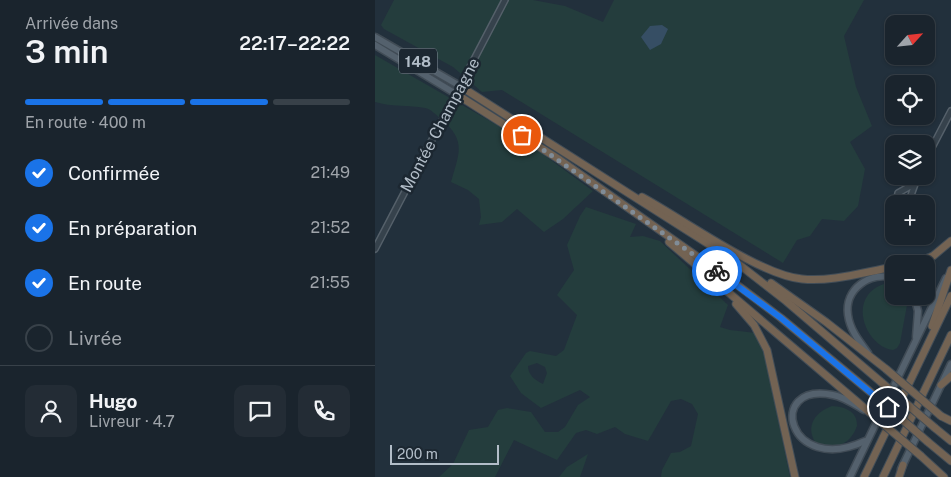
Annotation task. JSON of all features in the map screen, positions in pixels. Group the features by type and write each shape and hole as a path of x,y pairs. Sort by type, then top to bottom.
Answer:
{"highway":[{"path":"460,86 598,172 822,319 947,420"},
{"path":"456,94 561,160 656,230 763,304 951,461"},
{"path":"598,172 779,274 799,279 820,280 885,269"},
{"path":"656,230 943,475"},
{"path":"934,255 951,241"},
{"path":"732,259 951,441"},
{"path":"926,348 951,269"},
{"path":"713,280 750,320 765,346 795,477"},
{"path":"864,477 951,296"},
{"path":"883,477 951,335"},
{"path":"941,385 951,376"},
{"path":"898,477 903,465"}],"main road":[{"name":"148","path":"375,37 460,86"},
{"name":"148","path":"375,45 456,94"},
{"path":"850,477 951,269"},
{"path":"870,356 851,325 847,311 849,300 857,287 867,279 885,277"},
{"path":"916,305 918,311 916,338"},
{"path":"903,465 951,364"},
{"path":"797,448 791,432 793,419 798,409 809,398 820,395 833,395 866,411"},
{"path":"853,452 868,438"}],"street":[{"name":"Montée Champagne","path":"375,249 505,0"},
{"path":"935,142 951,111"}],"green space":[{"path":"394,0 533,0 565,6 603,22 614,0 864,0 844,36 856,87 872,126 850,142 865,169 858,206 844,221 822,219 810,236 797,240 783,263 502,90 482,92 453,67 384,29 381,25"},
{"path":"375,55 525,141 593,191 563,219 544,232 517,209 502,222 479,225 481,217 479,199 468,190 451,182 459,148 455,134 441,119 427,109 375,102"},
{"path":"586,207 636,224 630,237 643,236 660,241 728,305 720,327 756,333 765,356 790,477 661,477 662,470 671,453 680,452 691,446 698,414 692,404 681,399 671,401 648,441 625,434 615,427 597,434 586,430 576,433 557,460 514,440 495,477 439,477 453,464 469,430 488,427 498,410 507,408 531,412 545,432 558,432 565,427 578,405 590,397 580,390 541,408 521,393 510,376 526,353 530,351 556,356 564,350 577,315 557,295 574,270 567,245","holes":["537,363 545,367 547,373 543,384 533,377 529,372 528,366"]},
{"path":"885,284 885,305 907,305 900,343 893,350 883,346 874,339 867,330 863,319 863,308 867,297 875,289"},
{"path":"832,406 849,410 855,416 857,426 851,437 842,444 837,446 818,446 812,434 813,422 820,413"},
{"path":"588,454 580,477 559,477 567,467"}],"water":[{"path":"662,25 668,29 661,44 650,50 641,37 650,26"}],"way so far":[{"path":"522,135 611,195 656,230 717,271"}],"route":[{"path":"717,271 781,318 888,407"}]}
